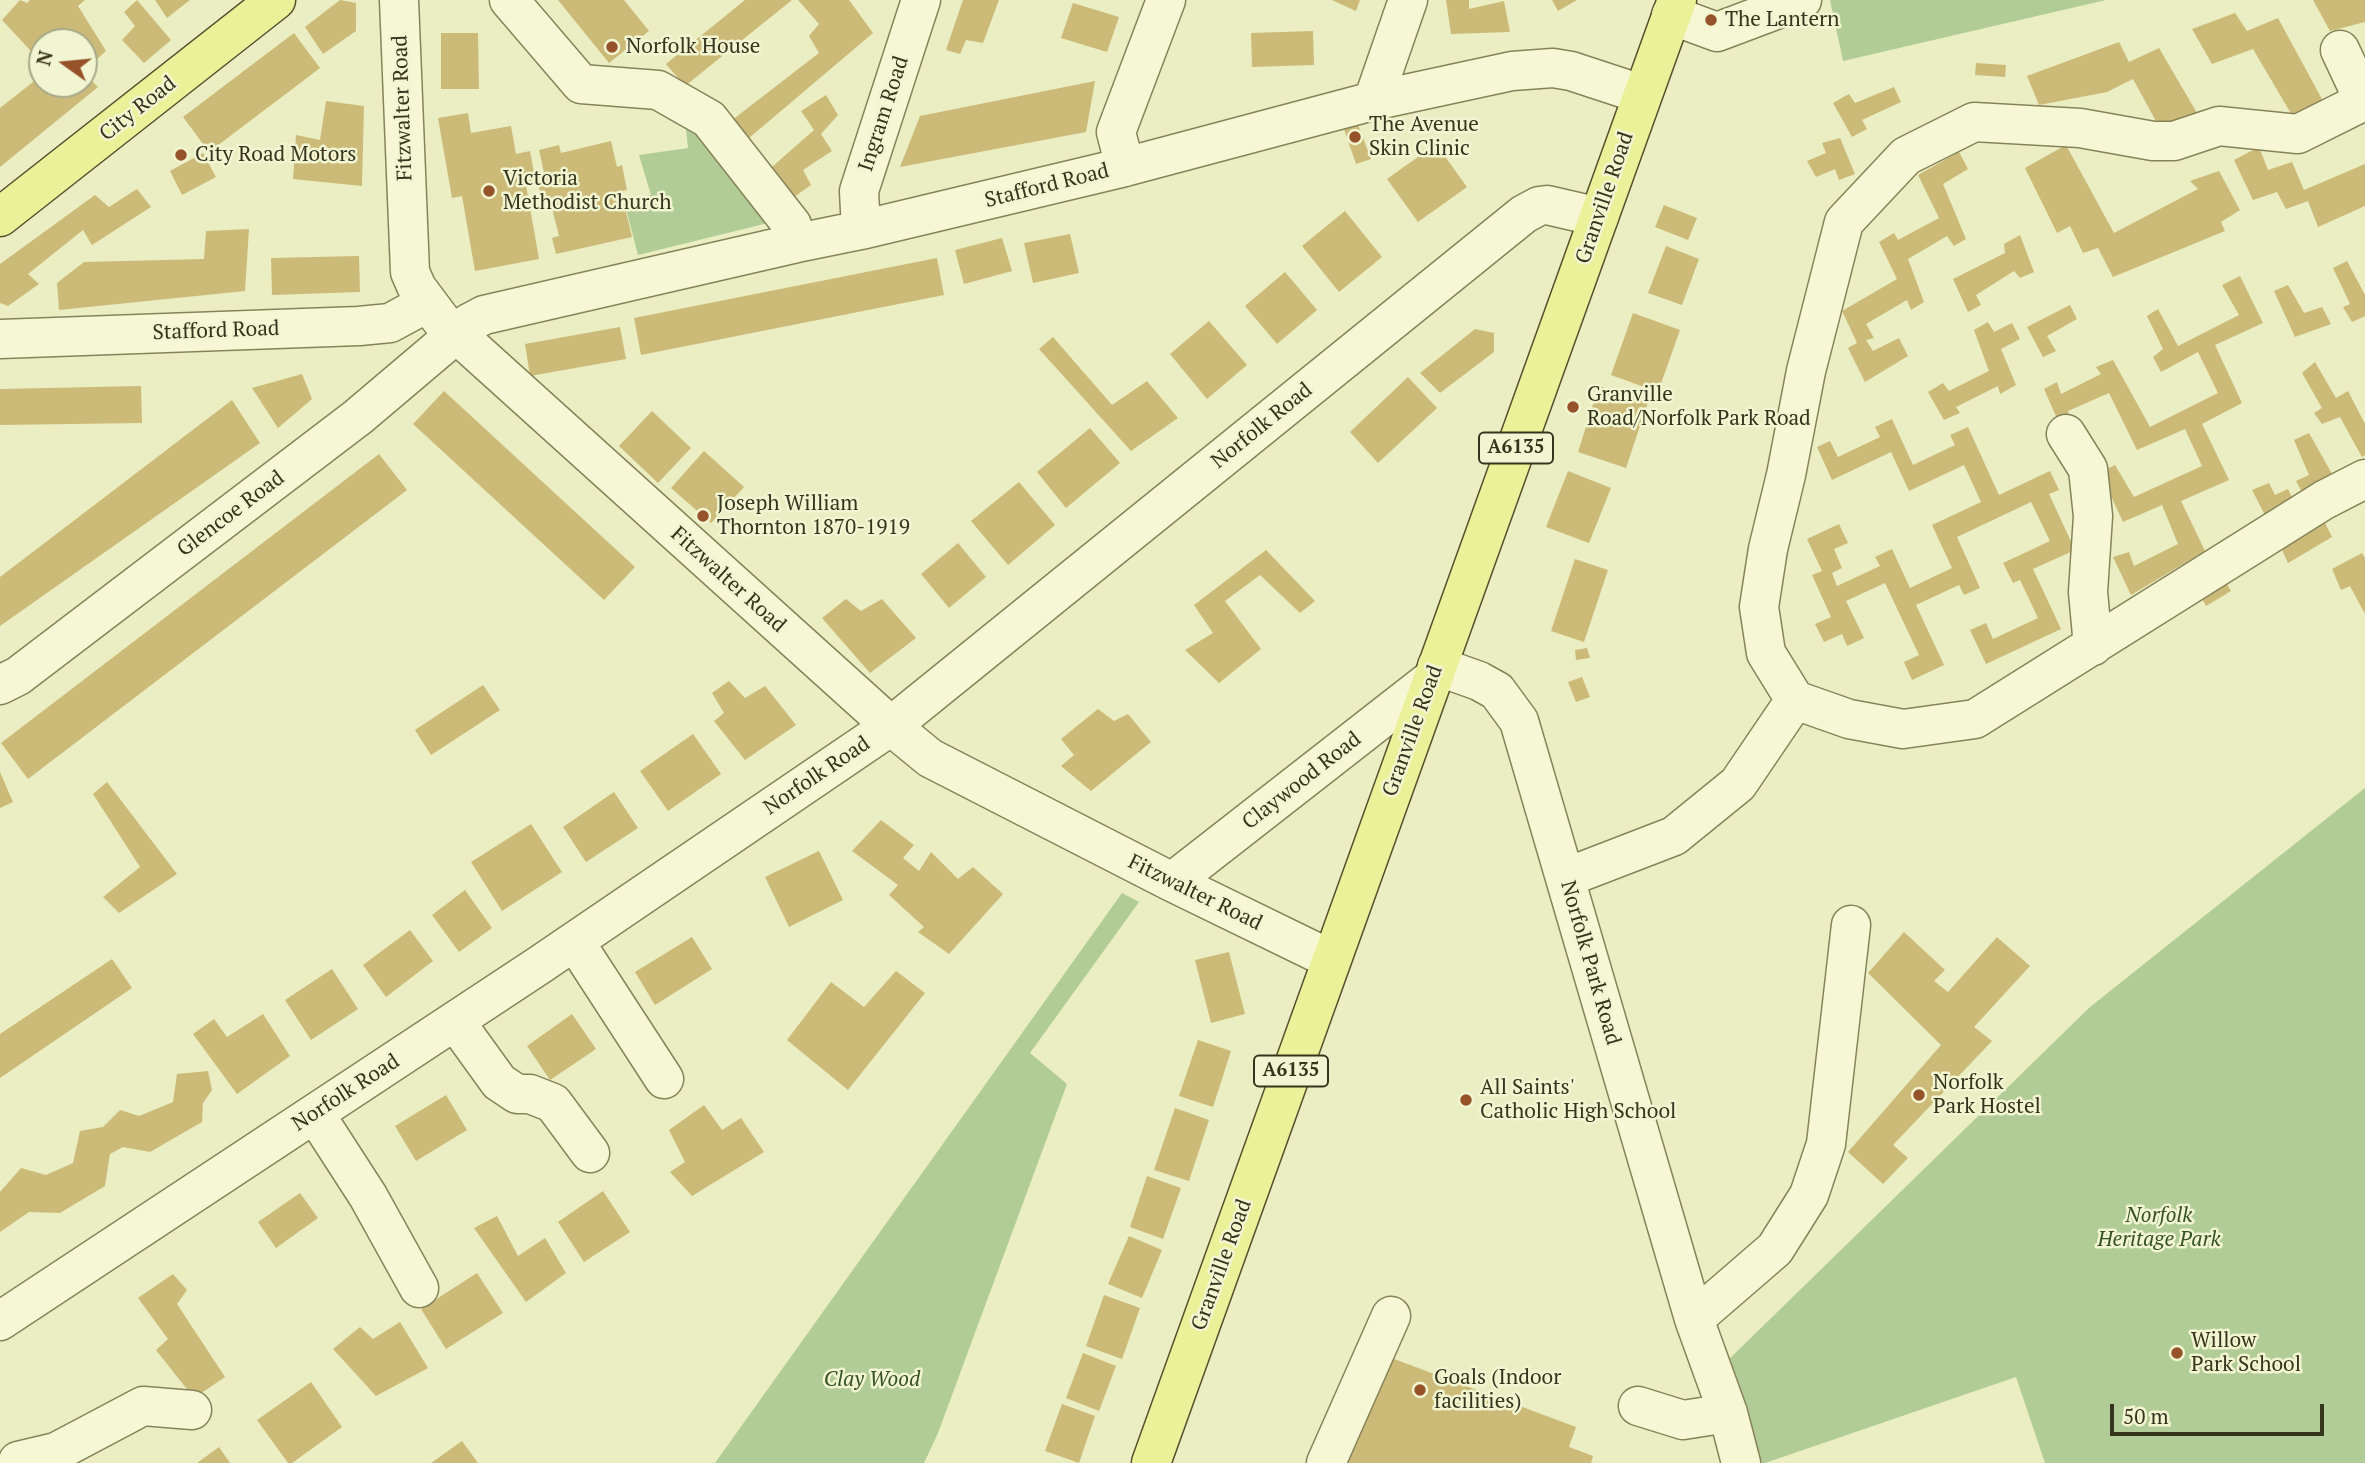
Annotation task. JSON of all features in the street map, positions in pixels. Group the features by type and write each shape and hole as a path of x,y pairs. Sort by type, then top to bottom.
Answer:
{"main road":[{"name":"City Road","path":"0,217 276,0"},
{"name":"Granville Road","path":"1151,1463 1674,8"}],"street":[{"name":"Fitzwalter Road","path":"399,0 410,272 417,288 455,334 930,758 1330,960"},
{"path":"509,0 581,84 658,90 709,119 792,225 797,243"},
{"name":"Ingram Road","path":"861,230 859,191 921,0"},
{"path":"1125,167 1116,132 1166,0"},
{"path":"1373,101 1408,0"},
{"path":"1674,8 1717,32 1802,0"},
{"path":"2340,50 2364,101 2298,134 2219,125 2174,141 2153,141 2080,128 1974,122 1906,156 1844,222 1807,371 1768,549 1759,607 1766,653 1795,700 1849,719 1903,729 1975,719 2324,500 2365,479"},
{"name":"Stafford Road","path":"455,334 484,315 509,308 861,230 1125,167 1373,101 1512,71 1535,68 1571,71 1641,94"},
{"name":"Norfolk Road","path":"0,1321 575,942 891,726 1524,214 1547,205 1599,217"},
{"name":"Stafford Road","path":"0,339 359,326 390,323 428,303"},
{"name":"Glencoe Road","path":"0,685 29,668 347,426 455,334"},
{"path":"2066,434 2088,469 2093,516 2088,593 2093,646"},
{"name":"Norfolk Park Road","path":"1435,673 1479,681 1497,691 1519,721 1694,1319 1728,1413 1741,1463"},
{"name":"Claywood Road","path":"1172,882 1435,673"},
{"path":"1565,878 1674,836 1738,784 1795,700"},
{"path":"1694,1319 1775,1249 1809,1195 1826,1144 1851,925"},
{"path":"575,942 664,1079"},
{"path":"455,1021 499,1082 517,1094 530,1094 552,1103 590,1153"},
{"path":"315,1114 368,1196 419,1288"},
{"path":"1326,1463 1391,1316"},
{"path":"14,1460 56,1452 143,1406 192,1410"},
{"path":"1638,1406 1683,1420 1728,1413"}],"green space":[{"path":"1830,0 2106,0 1843,61"},
{"path":"685,119 772,222 638,255 624,201 651,195 639,155 688,148"},
{"name":"Norfolk Heritage Park","path":"2365,788 2365,1463 2045,1463 2016,1377 1765,1463 1755,1463 1722,1366 2090,1007"},
{"name":"Clay Wood","path":"1122,893 1139,902 1030,1053 1067,1084 938,1433 924,1463 715,1463"}],"building":[{"path":"20,0 27,3 30,0 85,0 78,6 92,28 28,28 28,48 2,20"},
{"path":"137,0 171,40 144,63 122,40 135,26 124,12"},
{"path":"155,0 190,0 167,18"},
{"path":"340,0 356,3 356,31 323,54 305,27"},
{"name":"Norfolk House","path":"558,0 624,0 649,31 609,63"},
{"path":"745,0 792,0 685,86 666,64"},
{"path":"798,0 849,0 873,33 742,144 727,124 819,53 809,36 819,24"},
{"path":"963,0 999,0 983,43 966,40 960,54 946,50"},
{"path":"1332,0 1360,0 1356,11"},
{"path":"1446,0 1469,0 1469,9 1504,1 1510,32 1451,34"},
{"path":"1552,0 1577,0 1558,11"},
{"path":"2313,0 2365,0 2365,22 2330,31"},
{"path":"1073,3 1119,17 1107,52 1061,38"},
{"path":"2235,13 2247,31 2278,18 2323,101 2293,117 2253,49 2212,64 2192,29"},
{"path":"1313,31 1314,65 1252,67 1251,33"},
{"path":"294,33 320,68 209,152 183,117"},
{"path":"441,33 478,33 479,89 441,89"},
{"path":"98,38 106,51 98,58"},
{"path":"2119,42 2129,62 2159,48 2197,113 2175,123 2157,123 2133,79 2107,92 2039,105 2027,76"},
{"path":"1976,63 2006,65 2005,77 1975,75"},
{"path":"1095,81 1086,132 900,167 920,116"},
{"path":"28,86 28,98 85,98 0,167 0,108"},
{"path":"1894,87 1901,102 1862,120 1867,129 1852,137 1833,103 1849,94 1855,103"},
{"path":"826,95 838,115 821,134 832,151 803,170 811,185 787,202 764,174 814,130 801,111"},
{"path":"326,101 364,106 362,186 293,179 296,135 320,140"},
{"name":"Victoria Methodist Church","path":"468,113 471,133 511,126 516,154 530,151 536,183 526,185 539,259 475,271 462,196 452,198 438,118"},
{"name":"The Avenue Skin Clinic","path":"1357,122 1371,159 1356,164 1344,129"},
{"path":"1840,138 1855,174 1839,180 1835,169 1816,177 1807,161 1826,153 1822,143"},
{"path":"611,141 617,167 622,165 627,190 622,191 622,195 632,237 556,254 552,238 559,236 552,208 544,209 537,179 545,177 539,150 559,145 561,153"},
{"path":"1436,144 1467,187 1418,222 1387,179"},
{"path":"2066,145 2114,233 2198,189 2190,181 2219,171 2240,210 2221,222 2225,231 2113,277 2098,248 2083,253 2070,226 2057,233 2025,168"},
{"path":"2259,147 2268,170 2292,162 2304,190 2365,164 2365,206 2318,227 2308,201 2286,209 2277,192 2253,200 2234,160"},
{"path":"1959,152 1968,169 1943,184 1966,239 1954,246 1947,236 1908,259 1924,302 1911,310 1907,300 1866,324 1874,338 1866,340 1873,351 1899,338 1908,356 1865,382 1848,348 1857,343 1842,311 1897,279 1879,242 1894,233 1898,240 1939,218 1918,175"},
{"path":"203,153 216,177 182,195 170,171"},
{"path":"137,189 151,207 92,245 83,230 28,274 39,284 8,306 0,303 0,264 95,195 109,207"},
{"path":"1664,205 1697,218 1688,240 1655,227"},
{"path":"1345,211 1382,257 1339,292 1302,246"},
{"path":"249,229 245,291 59,310 57,283 84,262 204,259 206,231"},
{"path":"1070,234 1079,273 1033,283 1024,243"},
{"path":"2020,235 2034,272 2020,278 2014,271 1976,295 1981,305 1968,312 1953,279 2005,253 2004,244"},
{"path":"1002,238 1012,271 964,284 955,250"},
{"path":"1666,246 1699,259 1682,305 1648,293"},
{"path":"359,256 360,292 272,295 271,258"},
{"path":"937,258 944,295 641,355 634,318"},
{"path":"2347,261 2365,295 2365,316 2352,322 2343,307 2350,304 2333,268"},
{"path":"1285,272 1317,310 1277,344 1245,306"},
{"path":"2240,276 2263,323 2215,345 2242,403 2202,424 2229,480 2181,501 2205,551 2131,595 2113,557 2129,552 2134,566 2178,544 2162,505 2123,522 2100,473 2115,465 2134,497 2202,466 2185,429 2137,450 2109,393 2068,411 2070,419 2059,423 2044,389 2057,382 2061,394 2101,374 2096,367 2113,360 2150,427 2218,393 2198,352 2161,372 2153,357 2163,349 2147,316 2158,309 2178,346 2239,315 2222,285"},
{"path":"2288,285 2304,313 2322,307 2331,324 2295,337 2274,291"},
{"path":"2070,305 2077,319 2047,336 2056,351 2043,357 2027,327"},
{"path":"1633,313 1680,330 1658,392 1611,375"},
{"path":"1209,321 1247,365 1207,399 1170,354"},
{"path":"1988,322 1994,332 2012,323 2020,339 2001,349 2016,385 2000,394 1998,386 1956,407 1960,413 1944,420 1928,392 1943,383 1949,391 1989,371 1974,330"},
{"path":"620,327 626,359 530,376 525,344"},
{"path":"1475,329 1494,333 1494,352 1440,393 1420,373"},
{"path":"1053,337 1112,405 1147,381 1178,418 1131,451 1039,349"},
{"path":"2315,362 2336,398 2348,391 2365,424 2365,455 2362,457 2340,417 2322,424 2314,413 2322,408 2302,373"},
{"path":"302,374 312,399 278,428 252,388"},
{"path":"1408,377 1437,408 1378,463 1350,432"},
{"path":"141,386 142,423 0,425 0,389"},
{"path":"1599,386 1648,402 1626,468 1578,452"},
{"path":"444,391 635,567 604,600 413,424"},
{"path":"232,400 260,443 0,626 0,577"},
{"path":"652,411 691,448 658,483 619,446"},
{"path":"1892,419 1913,465 1955,445 1950,435 1968,427 1999,495 2050,471 2059,490 2049,494 2075,550 2033,569 2061,629 1986,664 1970,630 1986,623 1993,639 2038,618 2020,580 2013,583 2003,563 2050,541 2031,502 1957,537 1980,588 1964,595 1959,585 1916,605 1944,665 1912,680 1904,662 1919,655 1885,583 1846,601 1864,638 1847,646 1842,634 1824,642 1815,624 1831,617 1812,575 1822,571 1807,539 1839,524 1848,543 1834,549 1842,568 1832,573 1837,586 1880,566 1875,557 1892,549 1910,588 1952,568 1932,525 1981,502 1964,465 1909,491 1891,452 1832,480 1817,447 1830,441 1838,457 1880,437 1875,427"},
{"path":"1090,428 1120,463 1066,508 1037,472"},
{"path":"2309,433 2335,479 2304,496 2296,481 2309,475 2294,440"},
{"path":"704,451 744,487 711,523 671,488"},
{"path":"379,454 407,490 28,779 1,743"},
{"path":"1568,471 1611,488 1589,543 1546,527"},
{"path":"1019,482 1055,525 1008,565 971,521"},
{"path":"2269,483 2275,495 2288,489 2296,505 2267,519 2252,490"},
{"path":"2324,521 2332,537 2288,563 2279,543"},
{"path":"958,543 986,577 949,608 921,574"},
{"path":"1266,550 1315,601 1300,613 1260,575 1225,601 1261,649 1219,683 1185,650 1213,633 1194,605"},
{"path":"2362,553 2365,558 2365,614 2350,586 2341,590 2332,569"},
{"path":"1575,559 1608,570 1584,642 1551,631"},
{"path":"2221,574 2231,591 2206,606 2196,588"},
{"path":"846,599 861,611 882,599 916,638 870,673 822,618"},
{"path":"1587,648 1590,658 1576,660 1575,650"},
{"path":"1582,677 1590,697 1576,702 1568,682"},
{"path":"729,681 745,698 765,686 796,725 745,760 714,721 724,713 712,693"},
{"path":"483,685 500,710 431,755 415,730"},
{"path":"1098,709 1114,721 1128,714 1151,742 1091,791 1061,766 1074,755 1061,739"},
{"path":"693,734 721,774 668,811 640,771"},
{"path":"0,772 13,802 0,808"},
{"path":"107,782 177,874 119,913 103,897 140,867 93,794"},
{"path":"614,792 638,828 586,862 563,827"},
{"path":"881,820 914,845 903,858 919,871 931,852 958,879 973,867 1003,894 949,954 918,932 924,927 889,895 898,885 852,851"},
{"path":"531,824 562,872 502,911 471,862"},
{"path":"819,851 843,900 789,927 765,877"},
{"path":"465,890 492,928 459,952 432,915"},
{"path":"410,930 433,961 386,997 363,965"},
{"name":"Norfolk Park Hostel","path":"1904,932 1945,970 1934,981 1948,992 1997,937 2030,966 1974,1027 1992,1041 1893,1145 1908,1158 1883,1184 1848,1152 1941,1045 1868,973"},
{"path":"692,937 712,969 655,1005 635,972"},
{"path":"1229,952 1245,1014 1211,1023 1195,960"},
{"path":"112,959 132,988 0,1078 0,1034"},
{"path":"332,969 358,1009 311,1040 285,1000"},
{"path":"896,971 925,993 848,1090 787,1040 831,982 864,1007"},
{"path":"263,1014 290,1056 237,1094 193,1034 214,1019 227,1037"},
{"path":"572,1014 596,1049 550,1080 527,1046"},
{"path":"1198,1040 1231,1051 1213,1107 1179,1096"},
{"path":"208,1071 212,1090 203,1103 202,1122 150,1152 123,1147 110,1154 105,1186 60,1213 29,1212 0,1232 0,1192 21,1168 46,1175 73,1163 80,1131 103,1127 120,1110 139,1116 173,1102 177,1074"},
{"path":"446,1095 467,1130 416,1161 395,1126"},
{"path":"704,1105 722,1130 741,1118 764,1152 692,1196 670,1172 685,1162 669,1130"},
{"path":"1175,1108 1209,1120 1189,1181 1154,1170"},
{"path":"1147,1176 1181,1188 1163,1239 1130,1227"},
{"path":"603,1191 630,1232 584,1262 558,1222"},
{"path":"300,1193 318,1218 276,1248 258,1222"},
{"path":"497,1216 518,1256 545,1238 566,1273 526,1302 474,1228"},
{"path":"1129,1236 1162,1250 1142,1298 1108,1284"},
{"path":"477,1273 503,1313 446,1349 421,1309"},
{"path":"173,1274 187,1290 177,1304 225,1377 194,1398 156,1350 168,1339 138,1298"},
{"path":"1104,1295 1140,1308 1122,1359 1086,1346"},
{"path":"400,1322 428,1368 376,1396 333,1349 360,1327 373,1339"},
{"path":"1083,1353 1116,1366 1099,1411 1066,1398"},
{"name":"Goals (Indoor facilities)","path":"1378,1353 1576,1427 1569,1447 1593,1456 1591,1463 1337,1463"},
{"path":"311,1382 342,1427 292,1463 288,1463 257,1420"},
{"path":"1062,1404 1095,1416 1079,1463 1045,1451"},
{"path":"462,1441 478,1463 431,1463"},
{"path":"219,1447 230,1463 197,1463"}],"place":[{"name":"The Lantern","path":"1711,20"},
{"name":"Norfolk House","path":"612,47"},
{"name":"The Avenue Skin Clinic","path":"1355,137"},
{"name":"City Road Motors","path":"181,155"},
{"name":"Victoria Methodist Church","path":"489,191"},
{"name":"Granville Road/Norfolk Park Road","path":"1573,407"},
{"name":"Joseph William Thornton 1870-1919","path":"703,516"},
{"name":"Norfolk Park Hostel","path":"1919,1095"},
{"name":"All Saints' Catholic High School","path":"1466,1100"},
{"name":"Willow Park School","path":"2177,1353"},
{"name":"Goals (Indoor facilities)","path":"1420,1390"}]}
